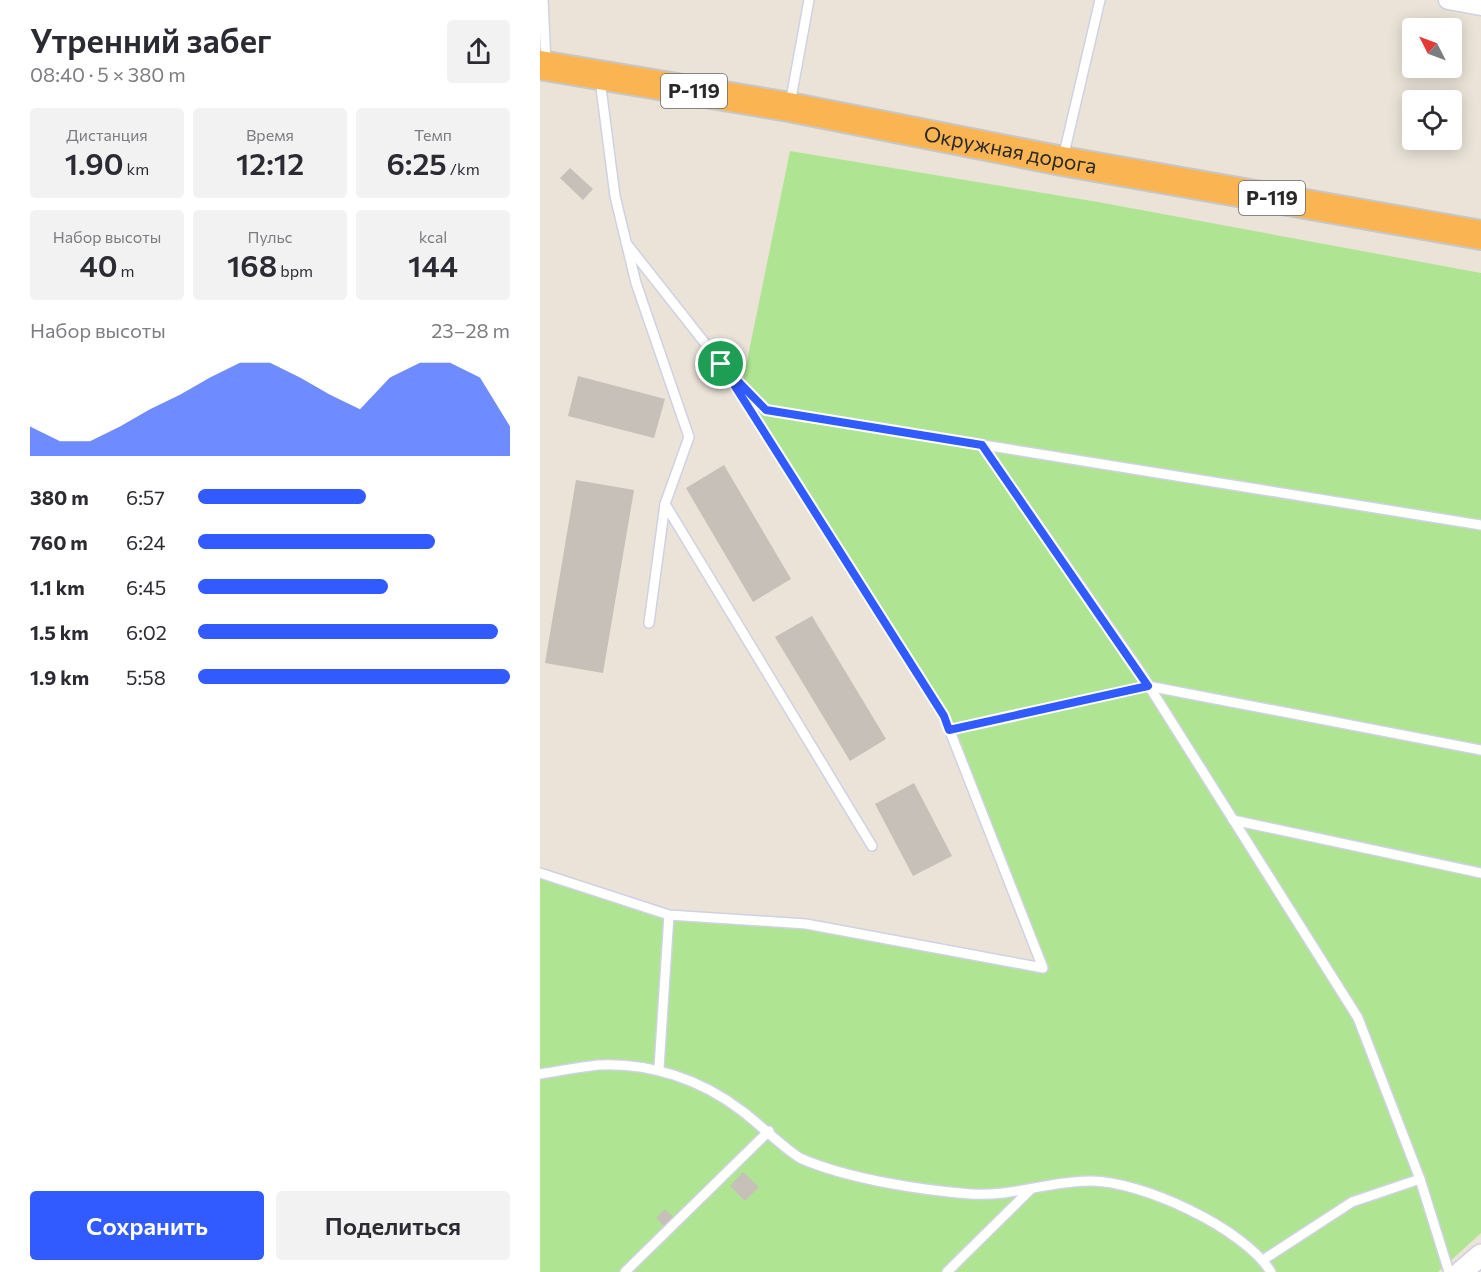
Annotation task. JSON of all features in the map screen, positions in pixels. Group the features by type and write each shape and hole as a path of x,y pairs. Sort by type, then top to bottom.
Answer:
{"highway":[{"name":"Окружная дорога","path":"543,65 789,107 1062,161 1481,235"}],"street":[{"path":"1448,0 1481,6"},
{"path":"1461,1272 1481,1255"}],"lane":[{"path":"543,0 543,65"},
{"path":"789,107 809,0"},
{"path":"1062,161 1101,0"},
{"path":"599,74 615,196 643,304 689,437 665,504 649,623"},
{"path":"540,873 669,915 806,924 1043,968 944,716 721,364 627,243"},
{"path":"721,364 766,410 1481,525"},
{"path":"982,445 1148,686 1358,1018 1420,1179 1449,1272"},
{"path":"665,504 872,846"},
{"path":"949,730 1148,686 1481,750"},
{"path":"1233,820 1481,873"},
{"path":"659,1068 669,915"},
{"path":"543,1075 599,1065 659,1068 725,1098 769,1131 800,1159 859,1177 973,1194 1030,1190 1089,1181 1142,1190 1208,1218 1263,1260 1270,1272"},
{"path":"625,1272 769,1131"},
{"path":"1263,1260 1352,1202 1420,1179"},
{"path":"948,1272 1030,1190"}],"green space":[{"path":"790,151 1098,202 1481,273 1481,1233 1438,1272 540,1272 540,873 669,915 806,924 1042,968 944,716 740,395"}],"building":[{"path":"570,168 593,189 583,200 560,178"},
{"path":"578,376 665,399 654,438 568,416"},
{"path":"724,465 791,579 753,602 686,488"},
{"path":"576,480 634,490 603,673 545,663"},
{"path":"812,616 886,739 850,761 775,637"},
{"path":"914,783 952,856 913,876 875,804"},
{"path":"743,1172 759,1187 745,1201 730,1186"},
{"path":"665,1209 675,1219 666,1228 656,1218"}],"route":[{"path":"721,364 766,410 982,445 1148,686 949,730 944,716 721,364"}]}
